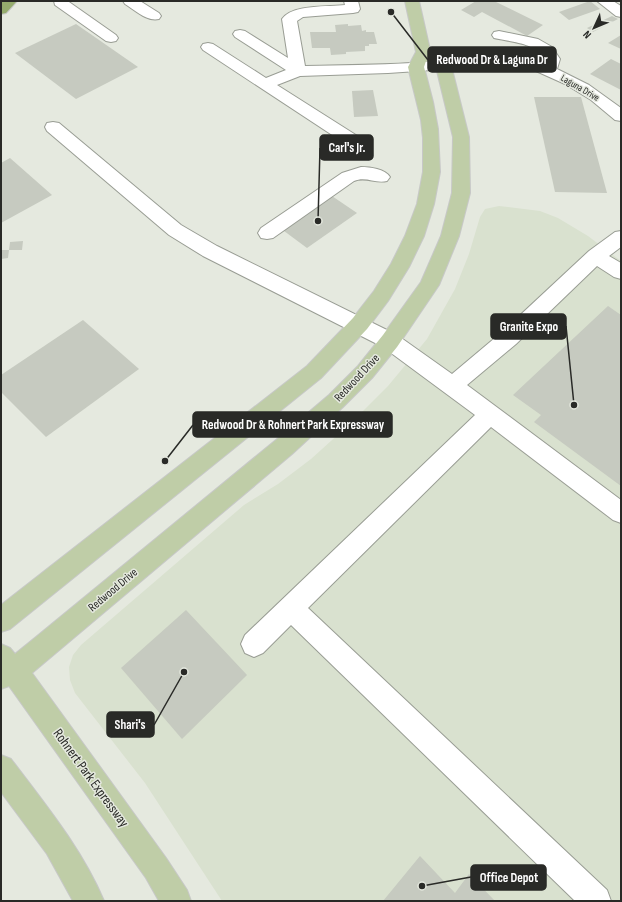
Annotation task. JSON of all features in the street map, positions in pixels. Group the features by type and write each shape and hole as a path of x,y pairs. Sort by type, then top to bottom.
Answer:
{"highway":[{"path":"1,10 10,1"}],"main road":[{"path":"1,620 314,372 338,350 360,325 384,293 419,226 428,198 431,172 431,139 412,1"},
{"name":"Redwood Drive","path":"5,668 284,447 365,372 390,341 429,285 450,236 461,193 461,137 443,65"},
{"name":"Rohnert Park Expressway","path":"5,668 156,868 176,901"},
{"path":"1,769 57,844 89,901"}],"street":[{"path":"63,1 60,2 110,38"},
{"path":"130,1 154,16"},
{"path":"298,71 290,19 300,13 352,9 351,1"},
{"path":"604,1 621,12"},
{"path":"240,34 298,71"},
{"path":"499,35 533,42 547,50 552,59 549,70"},
{"path":"208,47 364,148"},
{"name":"Laguna Drive","path":"298,71 419,59 443,65 484,62 512,62 549,70 601,98 621,116"},
{"path":"265,84 298,71"},
{"path":"53,127 176,230 210,251 390,341 621,513"},
{"path":"267,233 352,175 366,172 381,177"},
{"path":"452,386 508,338 596,256 619,242"},
{"path":"596,256 621,272"},
{"path":"254,644 490,414"},
{"path":"291,608 596,901"}],"shaded area":[{"path":"499,206 540,211 558,218 588,236 621,261 621,901 222,901 145,783 75,693 70,680 69,667 73,655 81,645 244,505 278,484 311,459 352,422 388,386 427,339 455,289 469,254 480,217 485,209"}],"building":[{"path":"476,1 494,1 543,25 527,36 482,12 474,17 461,10"},
{"path":"590,1 600,9 569,20 559,12"},
{"path":"612,16 618,19 593,32 587,28"},
{"path":"76,24 138,67 76,99 15,53"},
{"path":"348,24 348,26 361,25 362,31 366,30 366,32 374,32 377,44 369,44 369,46 365,46 365,51 346,52 346,54 331,55 330,48 312,48 310,32 336,32 335,25"},
{"path":"621,35 621,49 608,43"},
{"path":"611,59 621,64 621,90 590,74"},
{"path":"373,90 378,116 354,117 352,91"},
{"path":"534,97 581,97 607,193 555,192"},
{"path":"10,158 52,195 1,223 1,163"},
{"path":"329,194 357,213 307,248 280,228"},
{"path":"23,241 22,250 9,250 10,242"},
{"path":"1,250 9,250 8,258 1,259"},
{"path":"608,306 621,315 621,486 534,422 541,415 513,395"},
{"path":"83,320 139,369 46,437 1,392 1,375"},
{"path":"186,610 247,675 182,739 121,668"},
{"path":"420,856 455,893 469,874 495,901 383,901"}],"place":[{"name":"Redwood Dr & Laguna Dr","path":"391,12"},
{"name":"Carl's Jr.","path":"318,221"},
{"name":"Granite Expo","path":"574,405"},
{"name":"Redwood Dr & Rohnert Park Expressway","path":"165,461"},
{"name":"Shari's","path":"184,672"},
{"name":"Office Depot","path":"422,886"}]}
